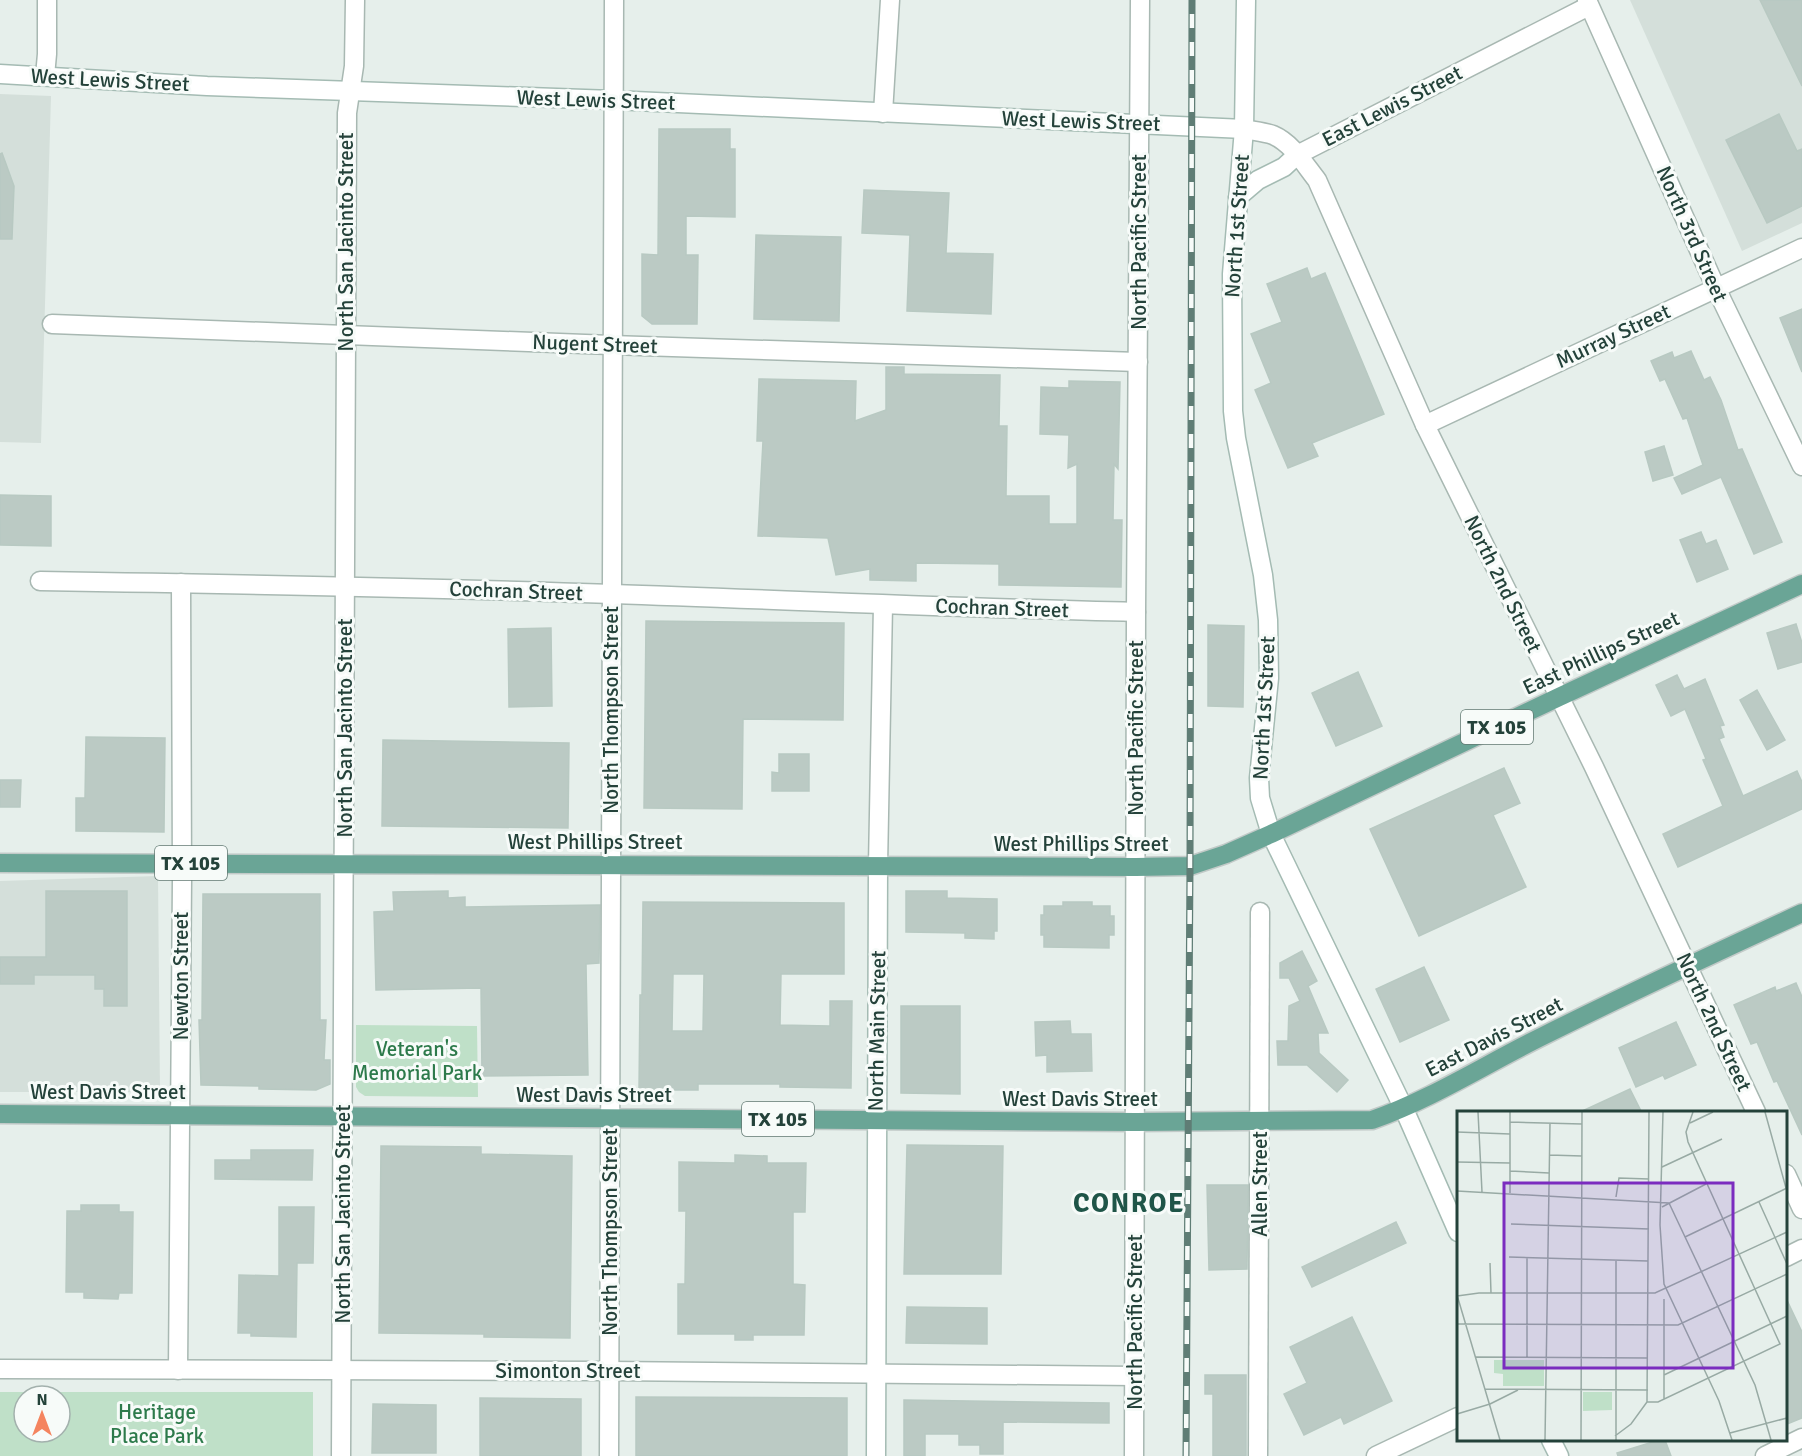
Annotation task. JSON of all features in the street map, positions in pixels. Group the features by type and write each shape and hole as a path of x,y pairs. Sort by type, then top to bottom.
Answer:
{"main road":[{"name":"East Phillips Street","path":"1190,866 1226,854 1271,834 1802,584"},
{"name":"West Phillips Street","path":"0,863 1190,866"},
{"name":"East Davis Street","path":"1187,1122 1372,1120 1404,1109 1541,1037 1802,913"},
{"name":"West Davis Street","path":"0,1114 1187,1122"}],"street":[{"path":"45,76 47,0"},
{"name":"North San Jacinto Street","path":"341,1456 347,113 354,66 355,0"},
{"name":"North Thompson Street","path":"609,1456 614,0"},
{"path":"883,113 890,0"},
{"name":"North Pacific Street","path":"1134,1456 1140,0"},
{"name":"North 1st Street","path":"1246,0 1244,129 1232,274 1233,411 1236,438 1263,575 1268,620 1269,678 1259,778 1260,798 1271,834 1404,1109 1457,1230"},
{"name":"East Lewis Street","path":"1191,125 1244,129 1274,135 1297,154 1588,3"},
{"name":"North 3rd Street","path":"1588,3 1716,288 1802,465"},
{"name":"West Lewis Street","path":"0,74 207,86 613,100 1191,125"},
{"path":"1238,196 1258,180 1284,167 1297,154"},
{"name":"North 2nd Street","path":"1297,154 1317,180 1425,425 1559,697 1755,1111"},
{"name":"Murray Street","path":"1425,425 1802,248"},
{"name":"Nugent Street","path":"52,324 1138,362"},
{"name":"Cochran Street","path":"40,581 611,594 1136,612"},
{"name":"Newton Street","path":"178,1370 182,583"},
{"name":"North Main Street","path":"876,1456 878,866 883,605"},
{"name":"Allen Street","path":"1258,1456 1260,912"},
{"path":"1787,1178 1802,1209"},
{"path":"1787,1256 1802,1249"},
{"name":"Simonton Street","path":"0,1369 1135,1376"},
{"path":"1376,1456 1457,1417"},
{"path":"1765,1456 1802,1438"},
{"path":"1552,1441 1559,1456"}],"shaded area":[{"path":"1630,0 1802,0 1802,223 1742,251"},
{"path":"0,94 51,96 41,443 0,442"},
{"path":"158,876 160,1092 0,1092 0,881"}],"green space":[{"name":"Veteran's Memorial Park","path":"356,1025 477,1026 478,1097 365,1096 356,1087"},
{"name":"Heritage Place Park","path":"0,1392 12,1392 12,1444 72,1444 72,1392 313,1392 313,1456 0,1456"}],"building":[{"path":"1760,0 1802,0 1802,86"},
{"path":"1779,114 1797,151 1802,149 1802,206 1767,223 1726,140"},
{"path":"659,129 730,129 730,149 735,149 735,217 686,216 686,255 698,255 697,324 652,324 642,316 642,254 658,255"},
{"path":"2,153 14,186 12,239 0,239 0,154"},
{"path":"864,190 949,193 946,253 993,254 991,314 907,311 910,235 862,233"},
{"path":"756,235 841,237 839,321 754,319"},
{"path":"1307,268 1311,279 1325,273 1384,414 1312,443 1318,456 1288,468 1255,390 1271,383 1251,334 1282,322 1267,284"},
{"path":"1802,309 1802,372 1780,318"},
{"path":"1691,351 1704,380 1710,377 1721,400 1738,450 1742,449 1782,542 1754,554 1721,477 1682,494 1674,478 1703,465 1687,418 1683,419 1665,379 1660,381 1651,361 1672,352 1674,358"},
{"path":"886,367 904,367 904,374 1000,375 999,426 1007,426 1006,496 1049,496 1049,524 1077,524 1077,464 1068,468 1069,435 1040,434 1041,387 1069,388 1069,381 1120,382 1118,469 1114,464 1113,520 1122,520 1121,587 999,585 999,564 916,563 916,581 870,580 870,569 836,575 828,538 758,536 763,441 757,441 759,379 856,381 855,421 886,410"},
{"path":"1664,446 1673,475 1653,481 1645,452"},
{"path":"0,495 51,496 51,546 0,545"},
{"path":"1701,532 1706,544 1716,540 1728,569 1697,582 1680,540"},
{"path":"646,621 844,623 843,720 743,719 742,809 644,808"},
{"path":"1796,624 1802,643 1802,662 1778,669 1767,633"},
{"path":"1208,625 1244,626 1243,707 1208,706"},
{"path":"551,628 552,706 509,707 508,629"},
{"path":"1358,672 1382,726 1336,746 1312,693"},
{"path":"1677,675 1684,689 1705,679 1724,725 1720,726 1724,737 1719,739 1743,796 1797,771 1802,782 1802,809 1678,867 1663,834 1723,806 1703,760 1706,759 1685,709 1671,716 1656,685"},
{"path":"1757,690 1785,740 1767,750 1740,700"},
{"path":"86,737 165,738 164,832 76,831 76,798 85,798"},
{"path":"383,740 569,743 568,828 382,826"},
{"path":"779,754 809,754 809,791 772,791 772,772 779,773"},
{"path":"1504,768 1520,803 1493,815 1526,887 1419,936 1370,829"},
{"path":"0,780 21,780 20,807 0,807"},
{"path":"46,891 127,891 127,1006 104,1006 104,989 95,989 95,975 34,975 34,984 0,984 0,957 46,957"},
{"path":"448,891 448,898 465,897 465,907 600,905 599,963 586,964 588,1075 482,1076 481,988 376,990 374,912 394,911 393,892"},
{"path":"906,891 947,891 947,898 997,899 997,931 994,931 994,939 965,938 965,933 906,932"},
{"path":"203,894 320,894 320,1020 326,1020 324,1060 330,1060 330,1084 316,1090 201,1085 199,1020 202,1020"},
{"path":"643,902 844,903 844,974 781,974 780,1025 830,1026 830,1001 852,1001 851,1088 780,1087 780,1084 698,1084 698,1090 639,1090 640,995 642,995","holes":["673,974 704,974 703,1031 672,1031"]},
{"path":"1063,902 1092,902 1092,906 1110,906 1110,916 1114,916 1114,935 1109,935 1109,948 1044,947 1044,935 1041,935 1041,915 1044,915 1044,906 1063,906"},
{"path":"1302,951 1317,981 1308,986 1328,1033 1318,1033 1319,1053 1348,1080 1337,1092 1307,1065 1278,1065 1277,1041 1288,1041 1289,1006 1300,1001 1289,978 1280,978 1280,963"},
{"path":"1424,967 1449,1020 1400,1042 1376,989"},
{"path":"1796,983 1802,997 1802,1135 1777,1081 1774,1082 1757,1042 1751,1044 1734,1005 1775,987 1776,991"},
{"path":"901,1006 960,1006 960,1094 901,1093"},
{"path":"1070,1021 1071,1034 1091,1034 1092,1071 1047,1072 1047,1055 1036,1056 1035,1022"},
{"path":"1676,1022 1696,1065 1665,1079 1663,1075 1636,1087 1619,1048"},
{"path":"1630,1089 1641,1111 1582,1111"},
{"path":"907,1145 1003,1146 1001,1274 904,1274"},
{"path":"381,1146 481,1147 481,1154 572,1156 570,1338 379,1333"},
{"path":"251,1150 313,1150 312,1180 215,1179 215,1160 251,1160"},
{"path":"735,1155 767,1156 767,1163 806,1163 805,1212 793,1212 793,1284 805,1285 804,1335 753,1335 753,1340 735,1340 735,1334 678,1334 678,1284 685,1284 686,1211 679,1211 679,1162 735,1163"},
{"path":"1207,1185 1248,1185 1247,1269 1209,1270"},
{"path":"81,1205 119,1205 119,1212 133,1212 132,1293 119,1293 118,1299 84,1298 84,1292 66,1292 67,1211 81,1211"},
{"path":"279,1207 314,1207 313,1263 297,1263 296,1337 251,1336 251,1333 238,1333 239,1275 279,1276"},
{"path":"1396,1222 1406,1243 1312,1287 1302,1267"},
{"path":"1787,1300 1802,1332 1802,1418 1787,1424"},
{"path":"907,1307 987,1308 987,1344 906,1343"},
{"path":"1352,1317 1392,1401 1344,1424 1341,1417 1304,1435 1284,1394 1307,1383 1290,1347"},
{"path":"1205,1375 1246,1375 1246,1456 1213,1456 1213,1394 1205,1394"},
{"path":"636,1397 847,1398 847,1456 636,1456"},
{"path":"480,1398 581,1399 581,1456 480,1456"},
{"path":"904,1400 1109,1403 1109,1423 1003,1422 1003,1454 980,1454 980,1445 959,1445 959,1434 925,1434 925,1456 904,1456"},
{"path":"373,1404 436,1405 436,1453 372,1453"},
{"path":"1656,1441 1665,1441 1671,1456 1618,1456 1617,1453"}],"railway":[{"path":"1186,1456 1192,0"}],"district":[{"name":"CONROE","path":"1129,1203"}]}
